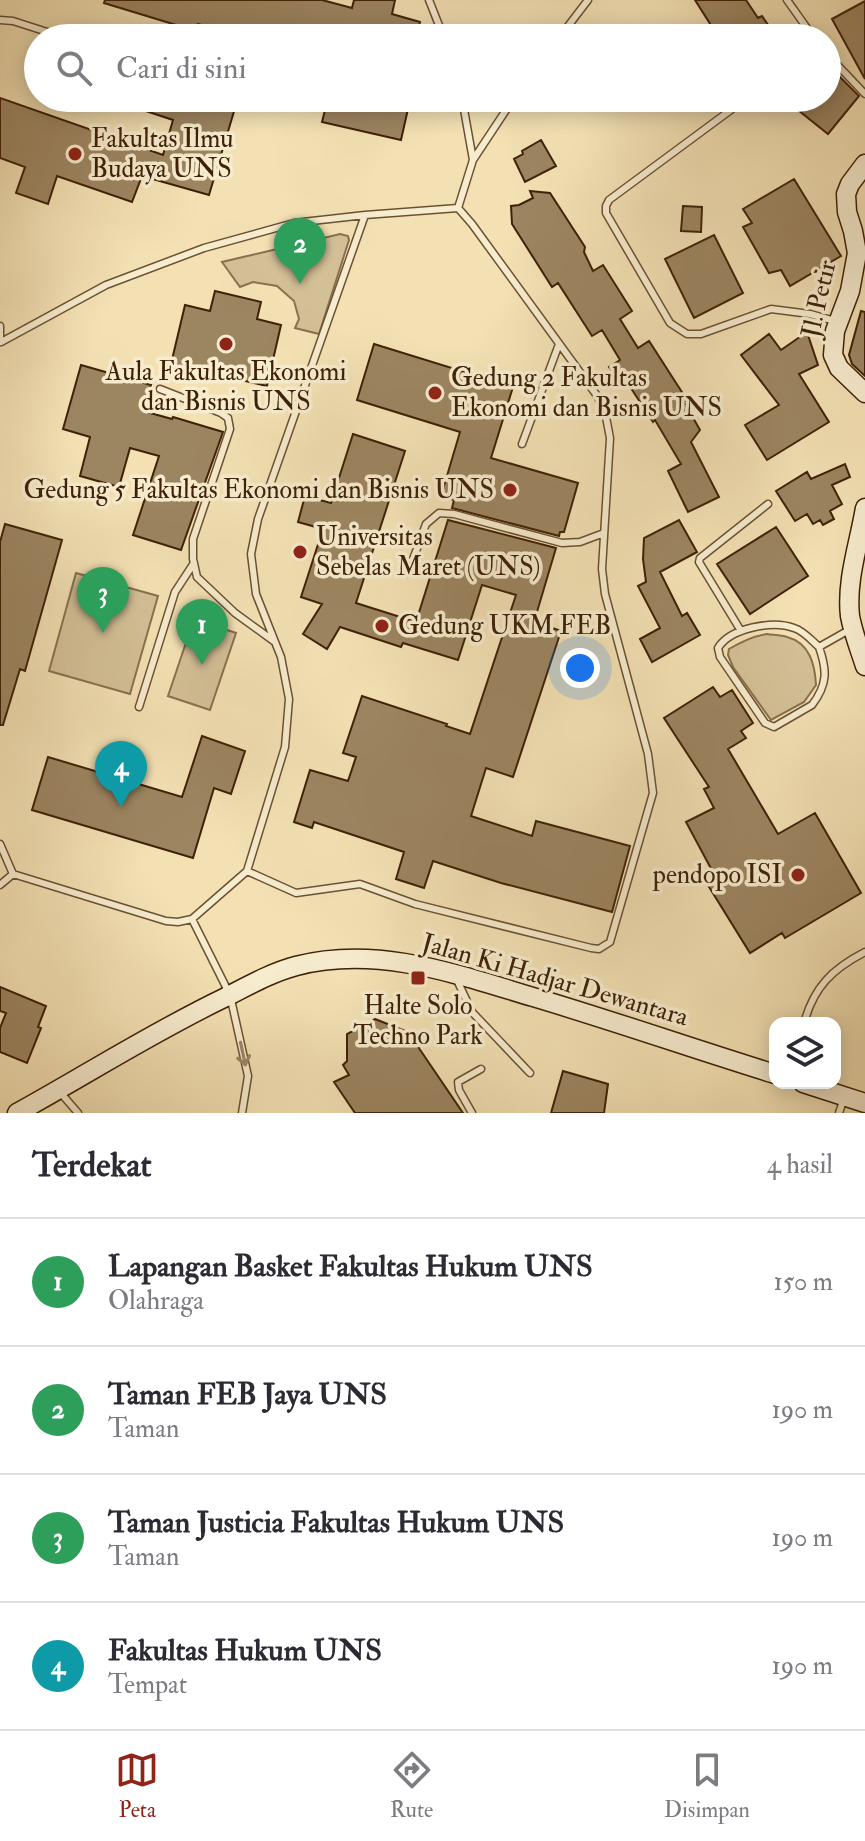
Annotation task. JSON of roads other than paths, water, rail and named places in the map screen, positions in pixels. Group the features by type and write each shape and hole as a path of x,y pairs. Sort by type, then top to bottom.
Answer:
{"main road":[{"name":"Jl. Petir","path":"865,164 846,194 857,253 850,291 835,331 833,355 839,368 865,393"},
{"path":"865,508 849,599 853,628 865,666"},
{"name":"Jalan Ki Hadjar Dewantara","path":"17,1113 171,1025 259,980 296,966 338,959 371,958 428,967 614,1021 769,1072"},
{"path":"814,1089 842,1105 865,1103"}],"lane":[{"path":"429,0 438,24"},
{"path":"570,24 588,0"},
{"path":"787,0 804,24"},
{"path":"0,20 24,25"},
{"path":"841,69 865,94"},
{"path":"464,112 473,160"},
{"path":"458,208 473,160 505,112"},
{"path":"728,112 609,200 606,213 670,323 687,334 701,334 771,309 838,321"},
{"path":"0,326 0,342 106,285 204,248 294,223 458,208"},
{"path":"247,871 296,893 358,884 415,904 591,948 599,949 610,942 653,793 648,754 605,594 602,569 610,438 606,417 598,397 458,208"},
{"path":"0,844 13,874 166,921 192,919 247,871 285,747 289,699 281,657 256,594 251,554 258,519 365,215"},
{"path":"522,444 559,344"},
{"path":"160,389 228,418 230,429 193,539 194,563 197,577 235,613 275,642"},
{"path":"741,631 699,562 700,558 768,504"},
{"path":"408,573 426,524 439,513 454,514 562,543 580,542 604,533"},
{"path":"139,707 175,592 194,563"},
{"path":"763,625 786,626 801,631 819,647 825,665 820,693 812,705 771,727 765,723 718,654 721,642 730,636 763,625"},
{"path":"819,647 853,628"},
{"path":"0,885 13,874"},
{"path":"192,919 230,995 248,1076 242,1113"},
{"path":"806,1017 809,1004 826,979 865,952"},
{"path":"454,974 472,1012 530,1073"},
{"path":"472,1113 458,1082 481,1069"},
{"path":"58,1090 78,1113"}],"place":[{"name":"Fakultas Ilmu Budaya UNS","path":"75,154"},
{"name":"Taman FEB Jaya UNS","path":"300,284"},
{"name":"Aula Fakultas Ekonomi dan Bisnis UNS","path":"226,344"},
{"name":"Gedung 2 Fakultas Ekonomi dan Bisnis UNS","path":"435,393"},
{"name":"Gedung 5 Fakultas Ekonomi dan Bisnis UNS","path":"510,490"},
{"name":"Universitas Sebelas Maret (UNS)","path":"300,552"},
{"name":"Gedung UKM FEB","path":"382,626"},
{"name":"Taman Justicia Fakultas Hukum UNS","path":"103,633"},
{"name":"Lapangan Basket Fakultas Hukum UNS","path":"202,665"},
{"name":"Fakultas Hukum UNS","path":"121,807"},
{"name":"pendopo ISI","path":"798,875"},
{"name":"Halte Solo Techno Park","path":"418,978"}]}
